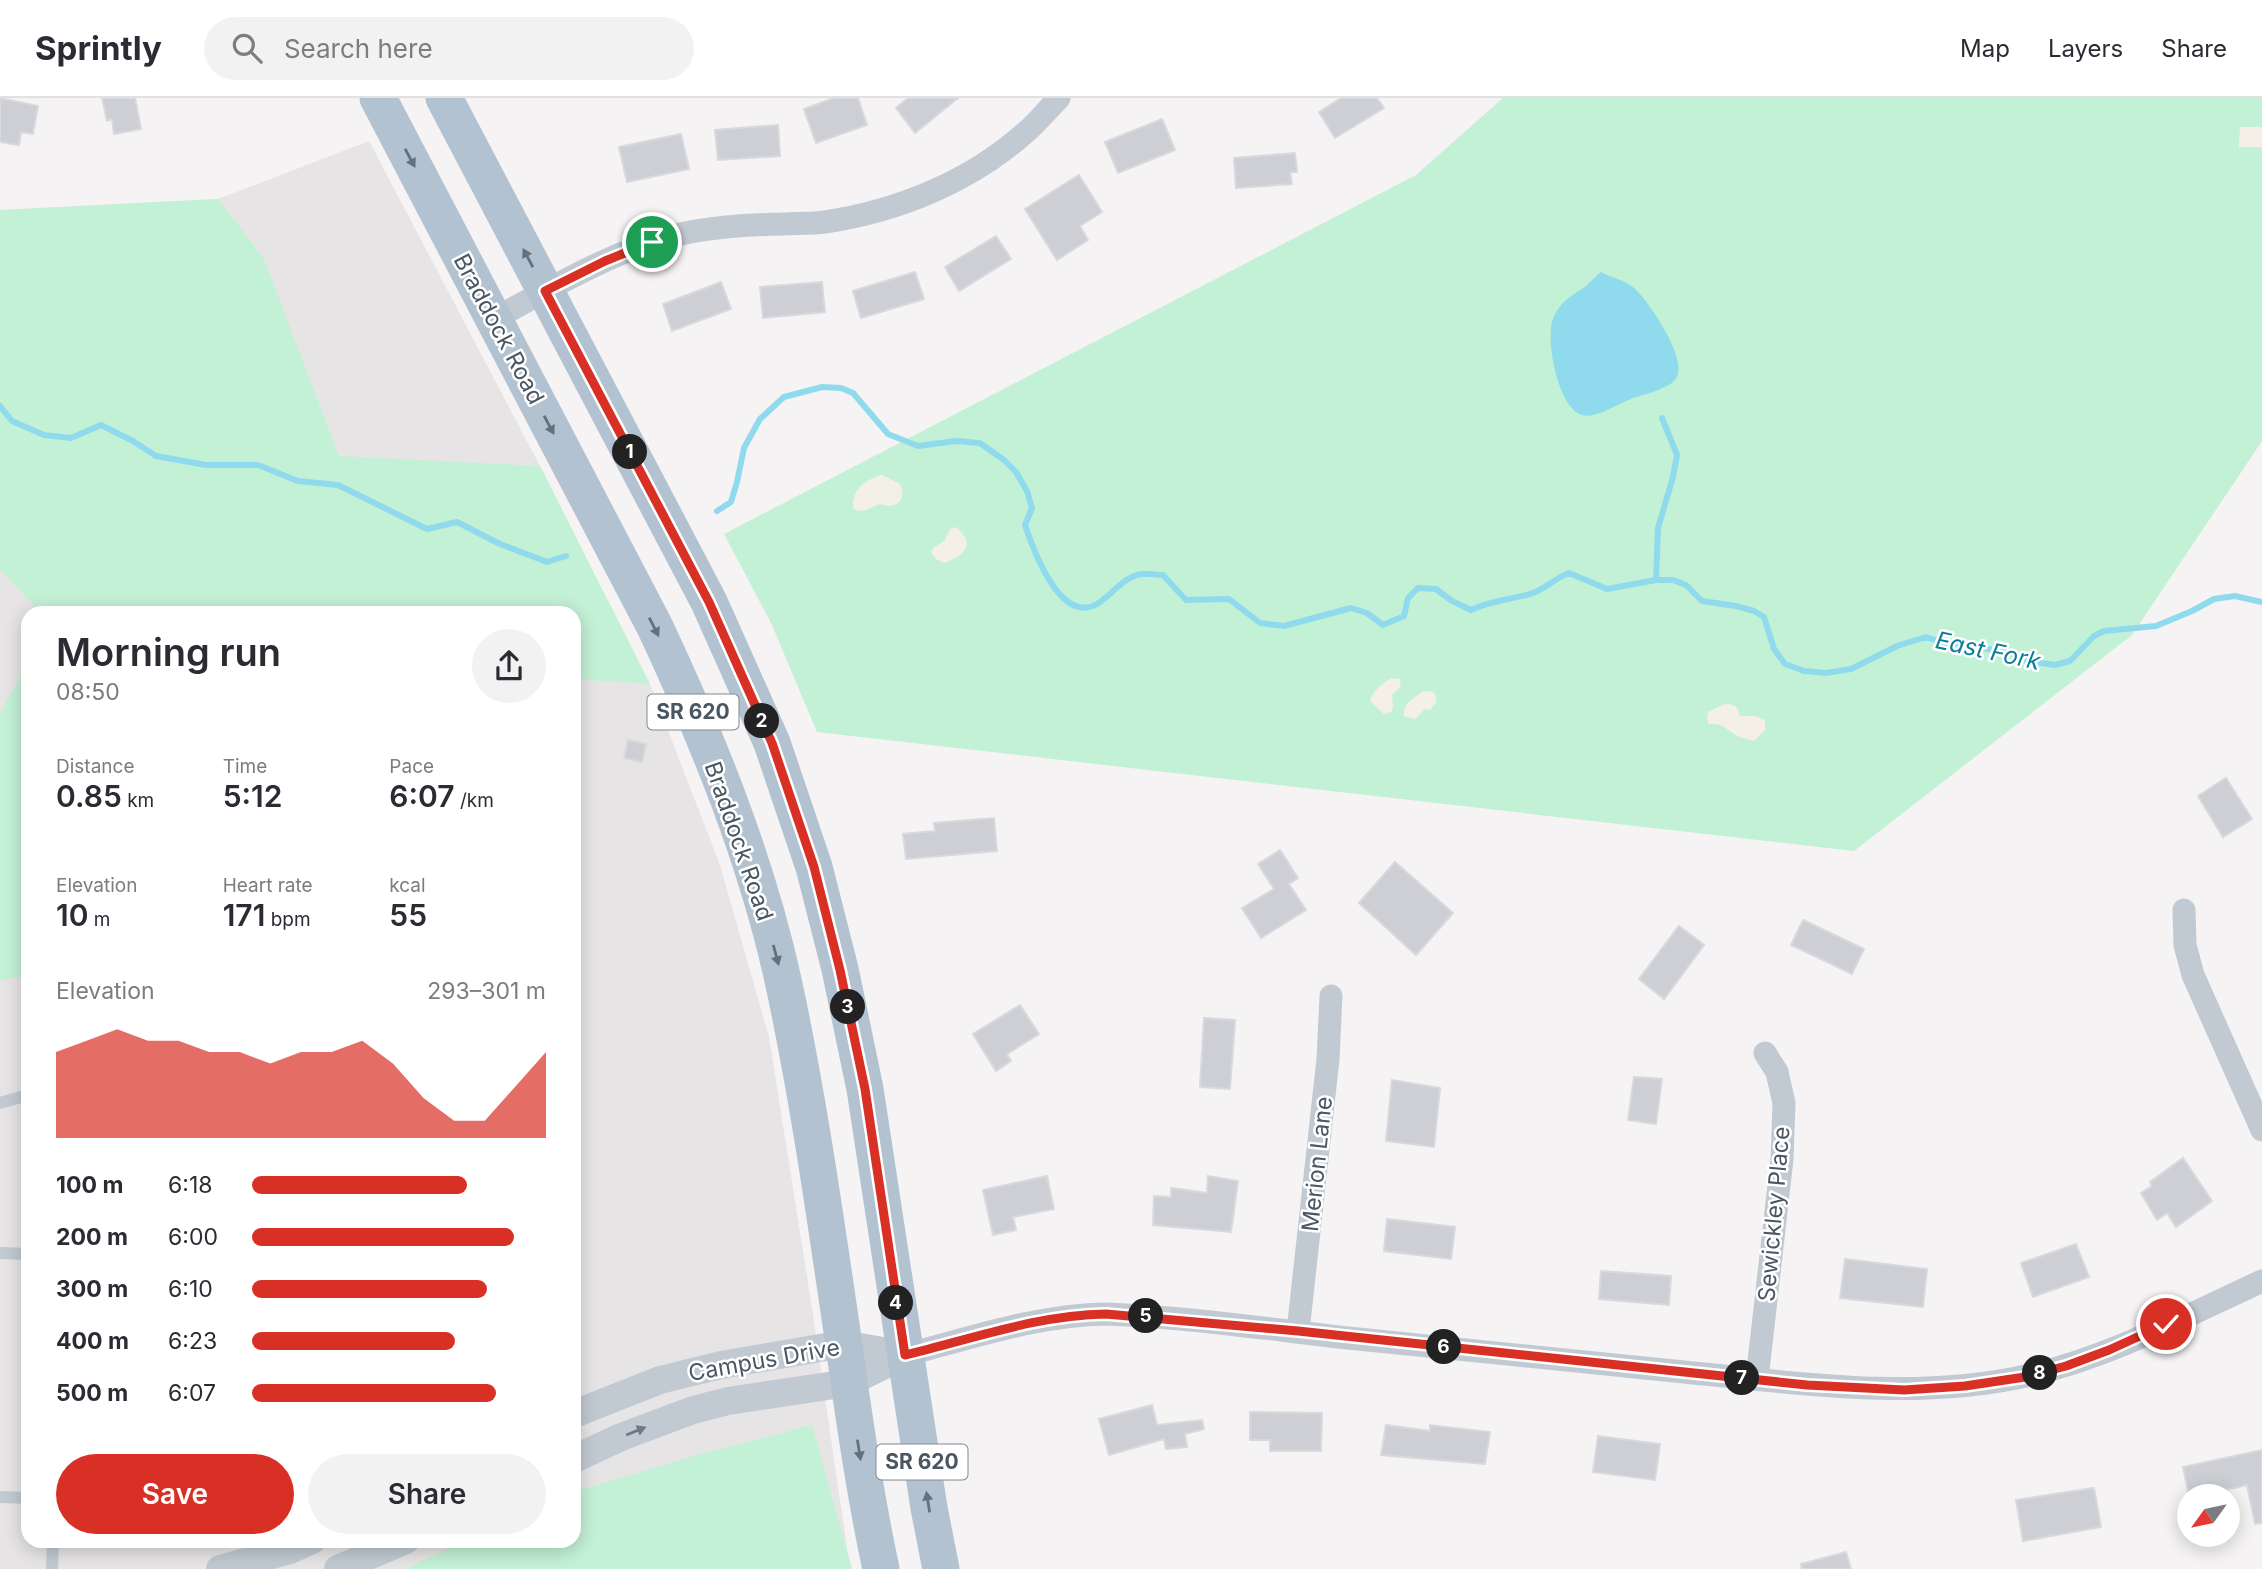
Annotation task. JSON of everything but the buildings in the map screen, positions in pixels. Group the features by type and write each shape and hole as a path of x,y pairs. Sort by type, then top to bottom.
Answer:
{"main road":[{"name":"Braddock Road","path":"379,98 678,676 736,820 761,897 782,979 812,1136 848,1382 881,1569"},
{"name":"SR 620","path":"444,98 709,602 772,743 814,867 840,970 865,1089 929,1508 941,1569"}],"street":[{"path":"494,319 605,261 672,236 732,226 824,222 886,209 933,192 1004,150 1059,98"},
{"path":"2184,910 2185,945 2193,975 2262,1130"},
{"name":"Merion Lane","path":"1298,1331 1328,1059 1331,996"},
{"name":"Sewickley Place","path":"1757,1379 1782,1159 1784,1103 1777,1072 1765,1053"},
{"path":"905,1355 1040,1320 1082,1314 1128,1315 1807,1385 1904,1390 1965,1386 2025,1377 2066,1366 2109,1350 2262,1281"},
{"name":"Campus Drive","path":"581,1411 625,1392 690,1372 843,1344 905,1355"},
{"name":"Campus Drive","path":"581,1456 621,1437 693,1410 728,1401 848,1382 905,1355"},
{"path":"220,1569 294,1548"},
{"path":"338,1569 387,1548"}],"lane":[{"path":"0,1103 21,1097"},
{"path":"0,1253 21,1254"},
{"path":"0,1497 21,1498"},
{"path":"52,1569 53,1548"}],"shaded area":[{"path":"369,141 540,466 650,684 720,865 769,1037 852,1569 0,1569 0,210 218,199"}],"green space":[{"path":"1503,98 2262,98 2262,441 2132,635 1854,851 817,732 772,625 724,534 1416,175"},
{"path":"218,199 264,259 339,456 540,466 650,684 581,679 581,606 34,606 0,569 0,210"},
{"path":"21,676 21,977 0,980 0,713"},
{"path":"812,1425 852,1569 406,1569 449,1548 581,1548 581,1490 697,1455"}],"sand":[{"path":"2240,127 2262,127 2262,147 2239,147"},
{"path":"882,475 900,484 902,495 899,502 891,506 880,504 864,511 853,508 854,496 861,486"},
{"path":"956,527 963,534 967,545 962,554 944,563 936,559 931,552 944,541 950,529"},
{"path":"1391,678 1400,679 1400,685 1392,695 1391,712 1384,714 1370,701 1375,691"},
{"path":"1423,691 1433,692 1436,696 1436,702 1430,710 1425,709 1415,719 1404,716 1407,704"},
{"path":"1725,704 1736,707 1740,716 1756,716 1765,720 1765,730 1754,741 1738,736 1722,725 1709,724 1708,712"}],"water":[{"path":"1601,272 1630,285 1649,305 1673,347 1678,372 1675,380 1666,386 1588,416 1574,410 1560,387 1552,356 1551,329 1553,319 1563,303"}],"waterway":[{"name":"East Fork","path":"717,511 731,502 744,448 760,419 784,397 822,387 841,388 853,393 888,434 918,446 956,441 980,443 1004,460 1016,472 1027,491 1032,508 1025,525 1050,581 1071,604 1084,608 1097,604 1129,579 1141,574 1163,575 1186,600 1229,599 1260,623 1284,626 1351,608 1367,613 1383,625 1404,616 1408,598 1418,588 1436,589 1471,610 1535,592 1569,573 1607,589 1656,580 1673,580 1686,585 1702,601 1736,606 1764,617 1774,649 1785,664 1804,671 1826,673 1851,669 1897,646 1926,637 1941,642 2008,652 2028,661 2055,665 2070,661 2094,636 2104,631 2156,626 2214,599 2235,596 2262,602"},
{"name":"East Fork","path":"0,406 12,421 44,435 71,438 101,425 156,456 206,465 258,465 298,481 338,485 427,529 457,522 500,544 547,562 566,556"},
{"path":"1656,580 1658,528 1677,455 1662,418"}],"route":[{"path":"652,242 605,261 545,291 709,602 772,743 814,867 840,970 865,1089 905,1355 1040,1320 1082,1314 1106,1314 1298,1331 1807,1385 1904,1390 1965,1386 2025,1377 2109,1350 2166,1324"}]}
